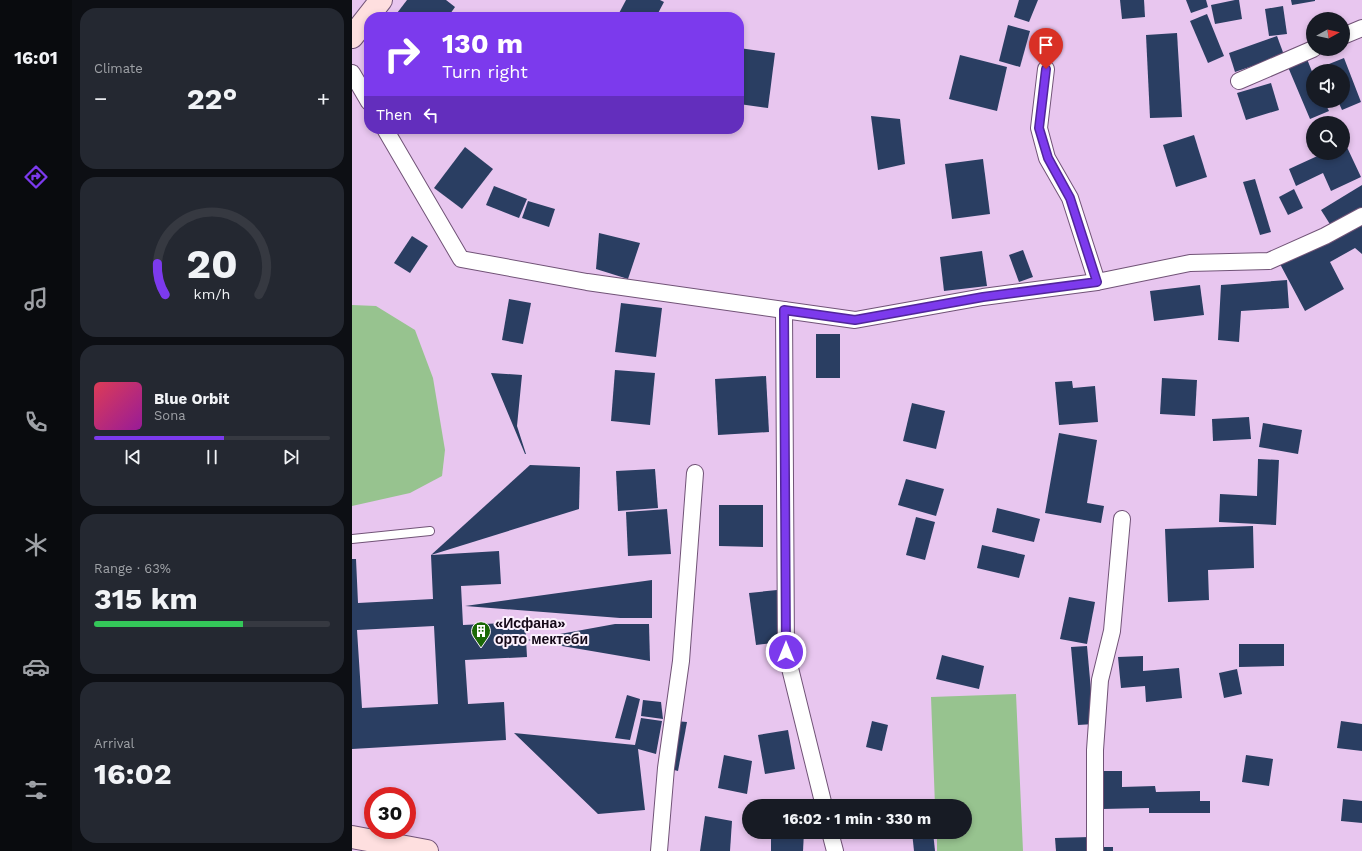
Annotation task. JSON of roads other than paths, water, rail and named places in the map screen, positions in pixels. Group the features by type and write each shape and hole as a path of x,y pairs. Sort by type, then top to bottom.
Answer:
{"street":[{"path":"372,12 381,0"},
{"path":"352,37 364,22"},
{"path":"1350,33 1362,28"},
{"path":"1239,81 1306,52"},
{"path":"1046,69 1039,128 1048,158 1070,198 1097,282"},
{"path":"352,73 364,93"},
{"path":"388,134 461,259 587,282 855,320 983,297 1097,282 1190,263 1269,261 1325,236 1362,216"},
{"path":"784,310 786,652 822,799"},
{"path":"659,851 666,768 681,661 695,473"},
{"path":"1095,851 1095,750 1100,680 1112,631 1122,519"},
{"path":"352,837 427,851"},
{"path":"832,839 835,851"}],"lane":[{"path":"352,539 430,531"}],"place":[{"name":"«Исфана» орто мектеби","path":"481,648"}]}
